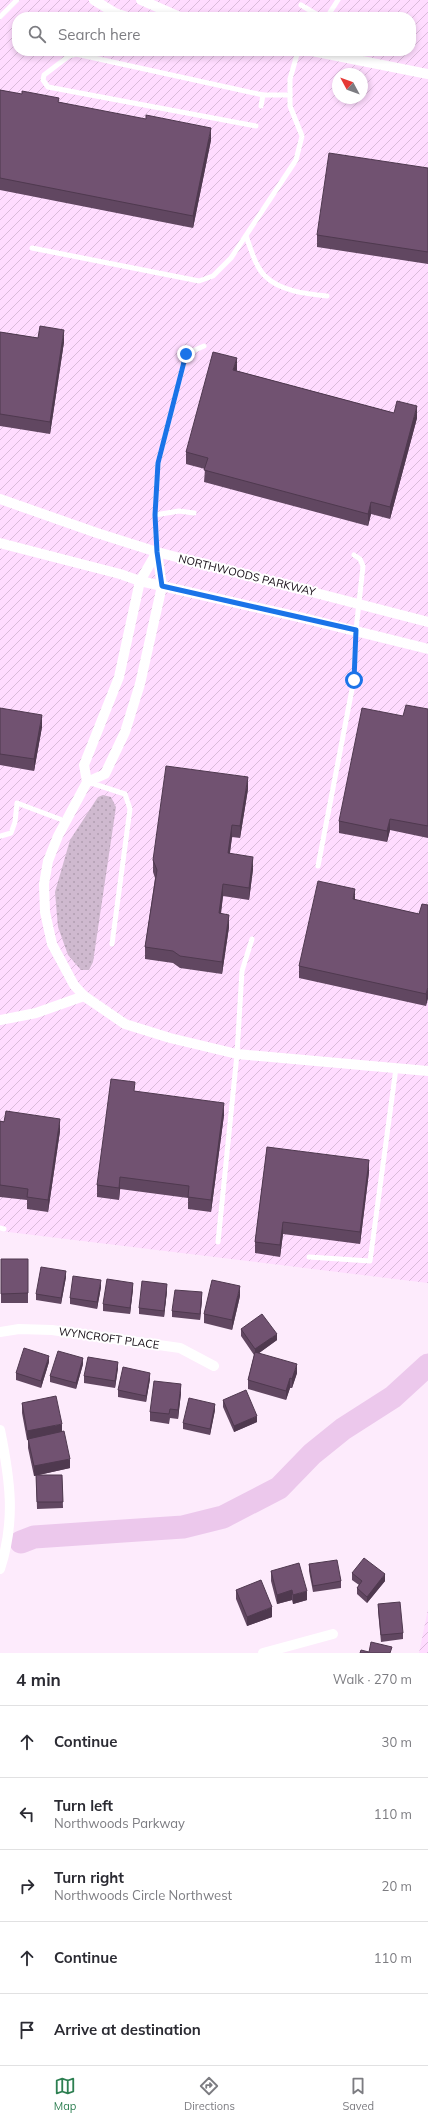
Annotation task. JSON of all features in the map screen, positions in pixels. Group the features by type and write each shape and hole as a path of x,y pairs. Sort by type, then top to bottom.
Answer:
{"street":[{"path":"94,0 113,12"},
{"path":"141,0 172,12"},
{"path":"339,56 428,74"},
{"name":"NORTHWOODS PARKWAY","path":"0,499 157,552 428,622"},
{"path":"0,543 120,574 140,581 356,630 428,649"},
{"path":"157,552 140,581 119,677 84,765 86,782 65,821 48,861 44,884 45,912 52,944 74,985 84,996 125,1024 170,1038 237,1054 428,1071"},
{"path":"86,782 105,774 125,732 140,684 162,586 157,552"},
{"path":"0,1020 36,1013 84,996"},
{"name":"WYNCROFT PLACE","path":"0,1332 19,1329 52,1330 180,1348 214,1366"},
{"path":"0,1430 10,1482 10,1507 6,1551 0,1569"},
{"path":"263,1653 283,1650 333,1634"}],"lane":[{"path":"0,16 17,0"},
{"path":"330,12 338,0"},
{"path":"301,5 313,12"},
{"path":"69,56 44,75 43,80 48,87 256,126"},
{"path":"85,56 264,95 290,95"},
{"path":"32,248 199,281 213,276 231,258 296,160 302,136 290,106 290,79 297,56"},
{"path":"261,106 264,95"},
{"path":"246,236 256,262 265,276 277,284 299,292 326,296"},
{"path":"157,552 155,515 158,463 186,354 204,346"},
{"path":"155,515 179,511 194,513"},
{"path":"318,866 354,680 358,604 363,566 360,559 354,555"},
{"path":"86,782 125,794 130,808 112,944"},
{"path":"1,836 10,834 15,822 16,803 65,821"},
{"path":"218,1242 237,1054 242,971 252,939"},
{"path":"309,1257 370,1261 396,1068"}],"shaded area":[{"path":"0,0 428,0 428,1283 0,1231"},
{"path":"103,795 111,797 116,807 93,962 89,970 81,970 68,955 58,927 55,892 70,840 98,797"},
{"path":"428,1609 428,1653 419,1653"}],"building":[{"path":"0,90 22,94 22,91 59,98 58,102 146,119 146,115 211,128 193,216 0,178"},
{"path":"329,153 428,168 428,252 317,235"},
{"path":"40,326 64,330 50,422 0,414 0,332 38,338"},
{"path":"213,352 237,358 233,370 394,413 397,401 417,406 390,507 371,502 368,514 204,470 208,458 186,452"},
{"path":"406,705 428,709 428,826 390,819 387,831 339,821 362,708 403,716"},
{"path":"0,708 42,715 34,759 0,754"},
{"path":"166,766 248,777 240,826 232,825 228,853 253,857 249,888 223,884 219,913 229,915 222,962 180,956 173,951 145,947 157,870 153,860"},
{"path":"318,881 355,889 353,899 419,914 422,904 428,905 428,987 426,994 299,966"},
{"path":"111,1079 135,1082 134,1091 224,1103 211,1200 188,1197 189,1186 120,1177 119,1188 97,1185"},
{"path":"6,1111 60,1119 48,1200 27,1197 28,1189 0,1185 0,1121 4,1122"},
{"path":"267,1147 369,1160 360,1232 283,1222 280,1245 255,1242"},
{"path":"1,1259 28,1259 28,1293 1,1294"},
{"path":"41,1267 66,1271 61,1298 36,1294"},
{"path":"73,1276 101,1280 97,1302 70,1298"},
{"path":"107,1279 133,1283 130,1308 103,1304"},
{"path":"212,1280 240,1286 232,1320 204,1314"},
{"path":"142,1281 167,1284 164,1311 139,1308"},
{"path":"175,1290 202,1292 200,1314 172,1311"},
{"path":"262,1314 277,1334 255,1349 241,1329"},
{"path":"24,1348 49,1356 41,1381 16,1373"},
{"path":"58,1351 83,1358 76,1383 50,1376"},
{"path":"255,1352 297,1364 292,1379 290,1378 286,1391 248,1380"},
{"path":"88,1357 118,1362 115,1381 84,1376"},
{"path":"123,1367 150,1373 146,1396 118,1390"},
{"path":"154,1381 181,1384 178,1410 170,1409 169,1414 150,1412"},
{"path":"246,1390 257,1416 234,1426 223,1400"},
{"path":"56,1396 62,1424 27,1431 22,1403"},
{"path":"189,1398 215,1404 210,1429 183,1423"},
{"path":"64,1431 70,1459 34,1466 28,1439"},
{"path":"36,1475 62,1475 63,1502 37,1502"},
{"path":"364,1558 385,1574 367,1597 357,1588 362,1581 352,1573"},
{"path":"337,1560 341,1581 313,1586 309,1564"},
{"path":"299,1563 307,1591 293,1595 292,1590 277,1595 271,1571"},
{"path":"261,1580 272,1607 247,1617 236,1590"},
{"path":"400,1602 403,1633 381,1635 378,1604"},
{"path":"371,1642 392,1647 390,1653 360,1653 361,1650 369,1652"}],"waterway":[{"path":"21,1542 34,1537 183,1527 223,1517 279,1488 312,1454 343,1429 393,1397 428,1365"}],"route":[{"path":"186,354 158,463 155,515 157,552 162,586 356,630 354,680"}]}
